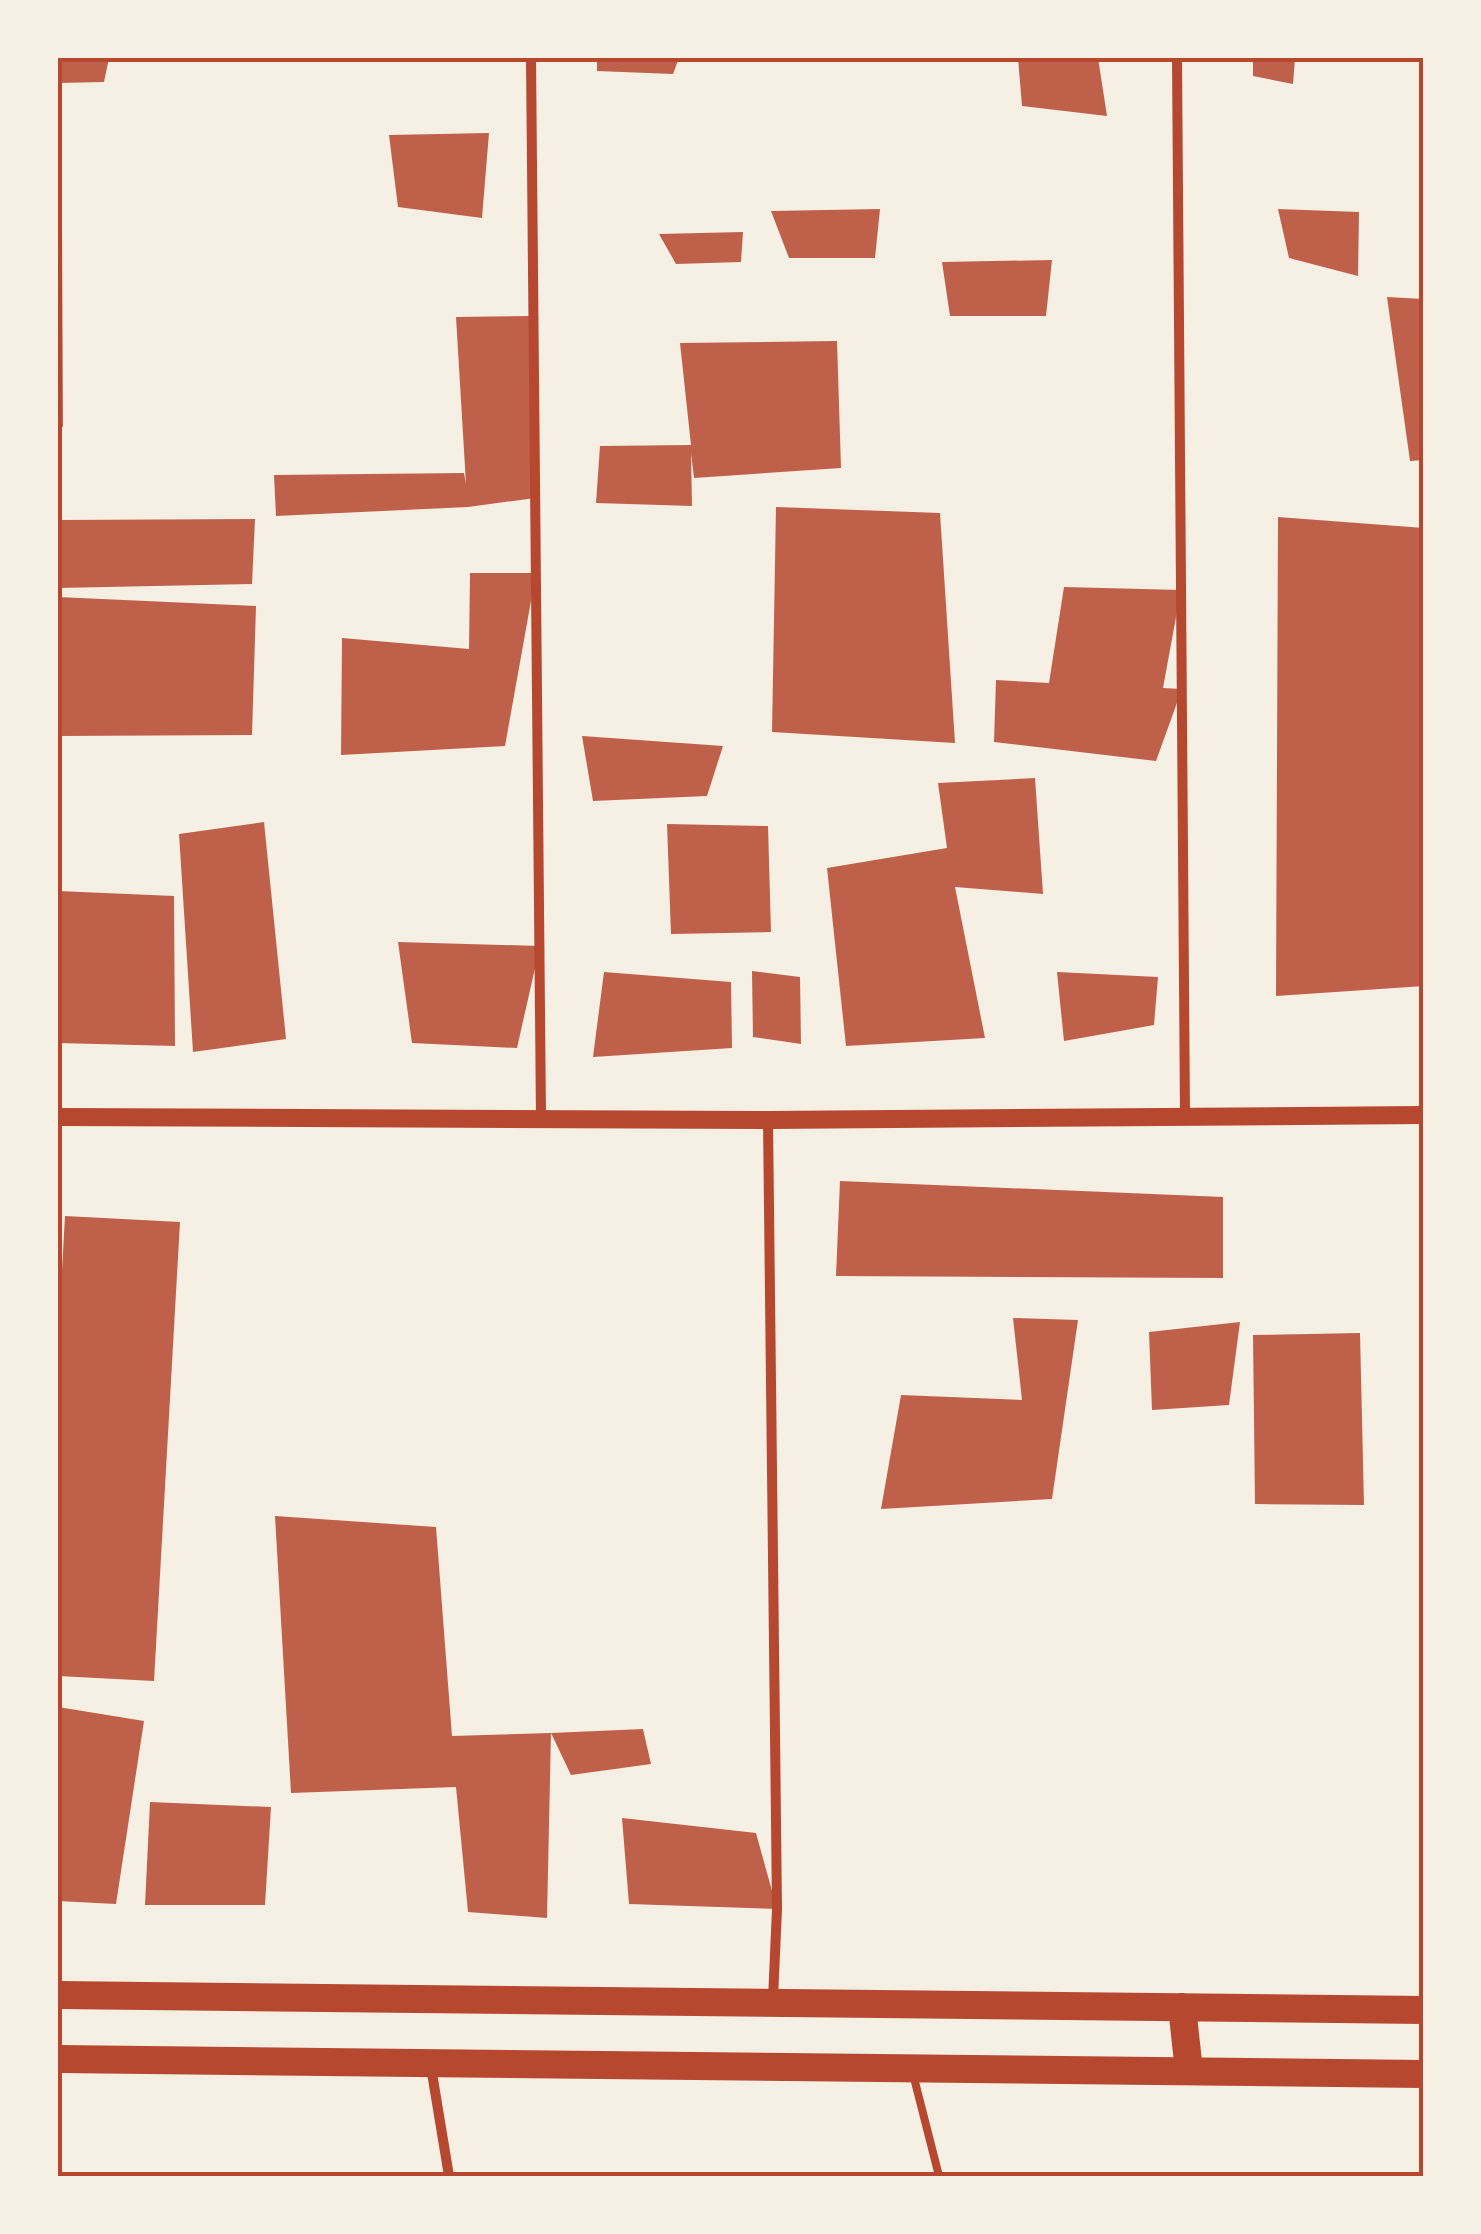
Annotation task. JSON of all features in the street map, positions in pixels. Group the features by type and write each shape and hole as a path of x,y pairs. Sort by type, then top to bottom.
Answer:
{"highway":[{"path":"58,1994 1424,2010"},
{"path":"1182,2007 1188,2072"},
{"path":"58,2059 1424,2074"}],"street":[{"path":"530,58 541,1118"},
{"path":"1177,58 1185,1116"},
{"path":"58,1117 768,1120 1424,1116"},
{"path":"768,1120 778,1909 773,2002"},
{"path":"430,2061 449,2176"}],"lane":[{"path":"912,2068 939,2176"}],"building":[{"path":"58,58 109,58 104,82 58,83"},
{"path":"597,58 679,58 673,74 597,71"},
{"path":"1018,58 1098,58 1107,116 1022,106"},
{"path":"1253,58 1295,58 1293,84 1253,76"},
{"path":"489,133 482,218 398,207 389,135"},
{"path":"880,209 875,258 789,258 771,211"},
{"path":"1278,209 1359,212 1358,276 1289,258"},
{"path":"58,224 62,224 63,427 58,427"},
{"path":"743,232 741,262 676,264 659,234"},
{"path":"1052,260 1046,316 950,316 942,262"},
{"path":"1387,297 1424,299 1424,460 1410,461"},
{"path":"533,316 535,498 468,507 276,516 274,475 464,473 466,484 456,317"},
{"path":"837,341 841,468 694,478 691,453 692,506 596,503 600,446 691,445 680,343"},
{"path":"776,507 940,513 955,743 772,732"},
{"path":"1278,517 1424,528 1424,986 1276,996"},
{"path":"255,519 252,584 58,588 58,520"},
{"path":"470,573 536,573 505,746 341,755 342,638 469,649"},
{"path":"1064,587 1181,590 1163,688 1182,689 1156,761 994,742 996,680 1049,683"},
{"path":"58,597 256,606 252,735 58,736"},
{"path":"582,736 723,746 707,796 593,801"},
{"path":"1035,778 1043,894 955,887 985,1038 846,1046 827,868 947,848 938,783"},
{"path":"264,822 286,1039 193,1052 179,834"},
{"path":"667,824 768,826 771,932 671,934"},
{"path":"58,891 174,896 175,1046 58,1043"},
{"path":"398,942 540,946 517,1048 412,1043"},
{"path":"752,971 800,977 801,1044 753,1037"},
{"path":"604,972 731,982 732,1048 593,1057"},
{"path":"1057,972 1158,977 1154,1025 1064,1041"},
{"path":"840,1181 1223,1197 1223,1278 836,1276"},
{"path":"65,1216 180,1222 154,1681 58,1676 58,1341"},
{"path":"1013,1318 1078,1320 1052,1499 881,1509 901,1395 1022,1400"},
{"path":"1240,1322 1229,1405 1152,1410 1149,1332"},
{"path":"1360,1333 1364,1505 1255,1504 1253,1335"},
{"path":"275,1516 436,1527 452,1736 551,1733 547,1918 468,1912 456,1787 291,1793"},
{"path":"58,1707 144,1721 116,1904 58,1901"},
{"path":"643,1729 651,1764 571,1775 551,1733"},
{"path":"150,1802 271,1807 265,1905 145,1905"},
{"path":"622,1818 756,1833 777,1909 629,1904"}]}
